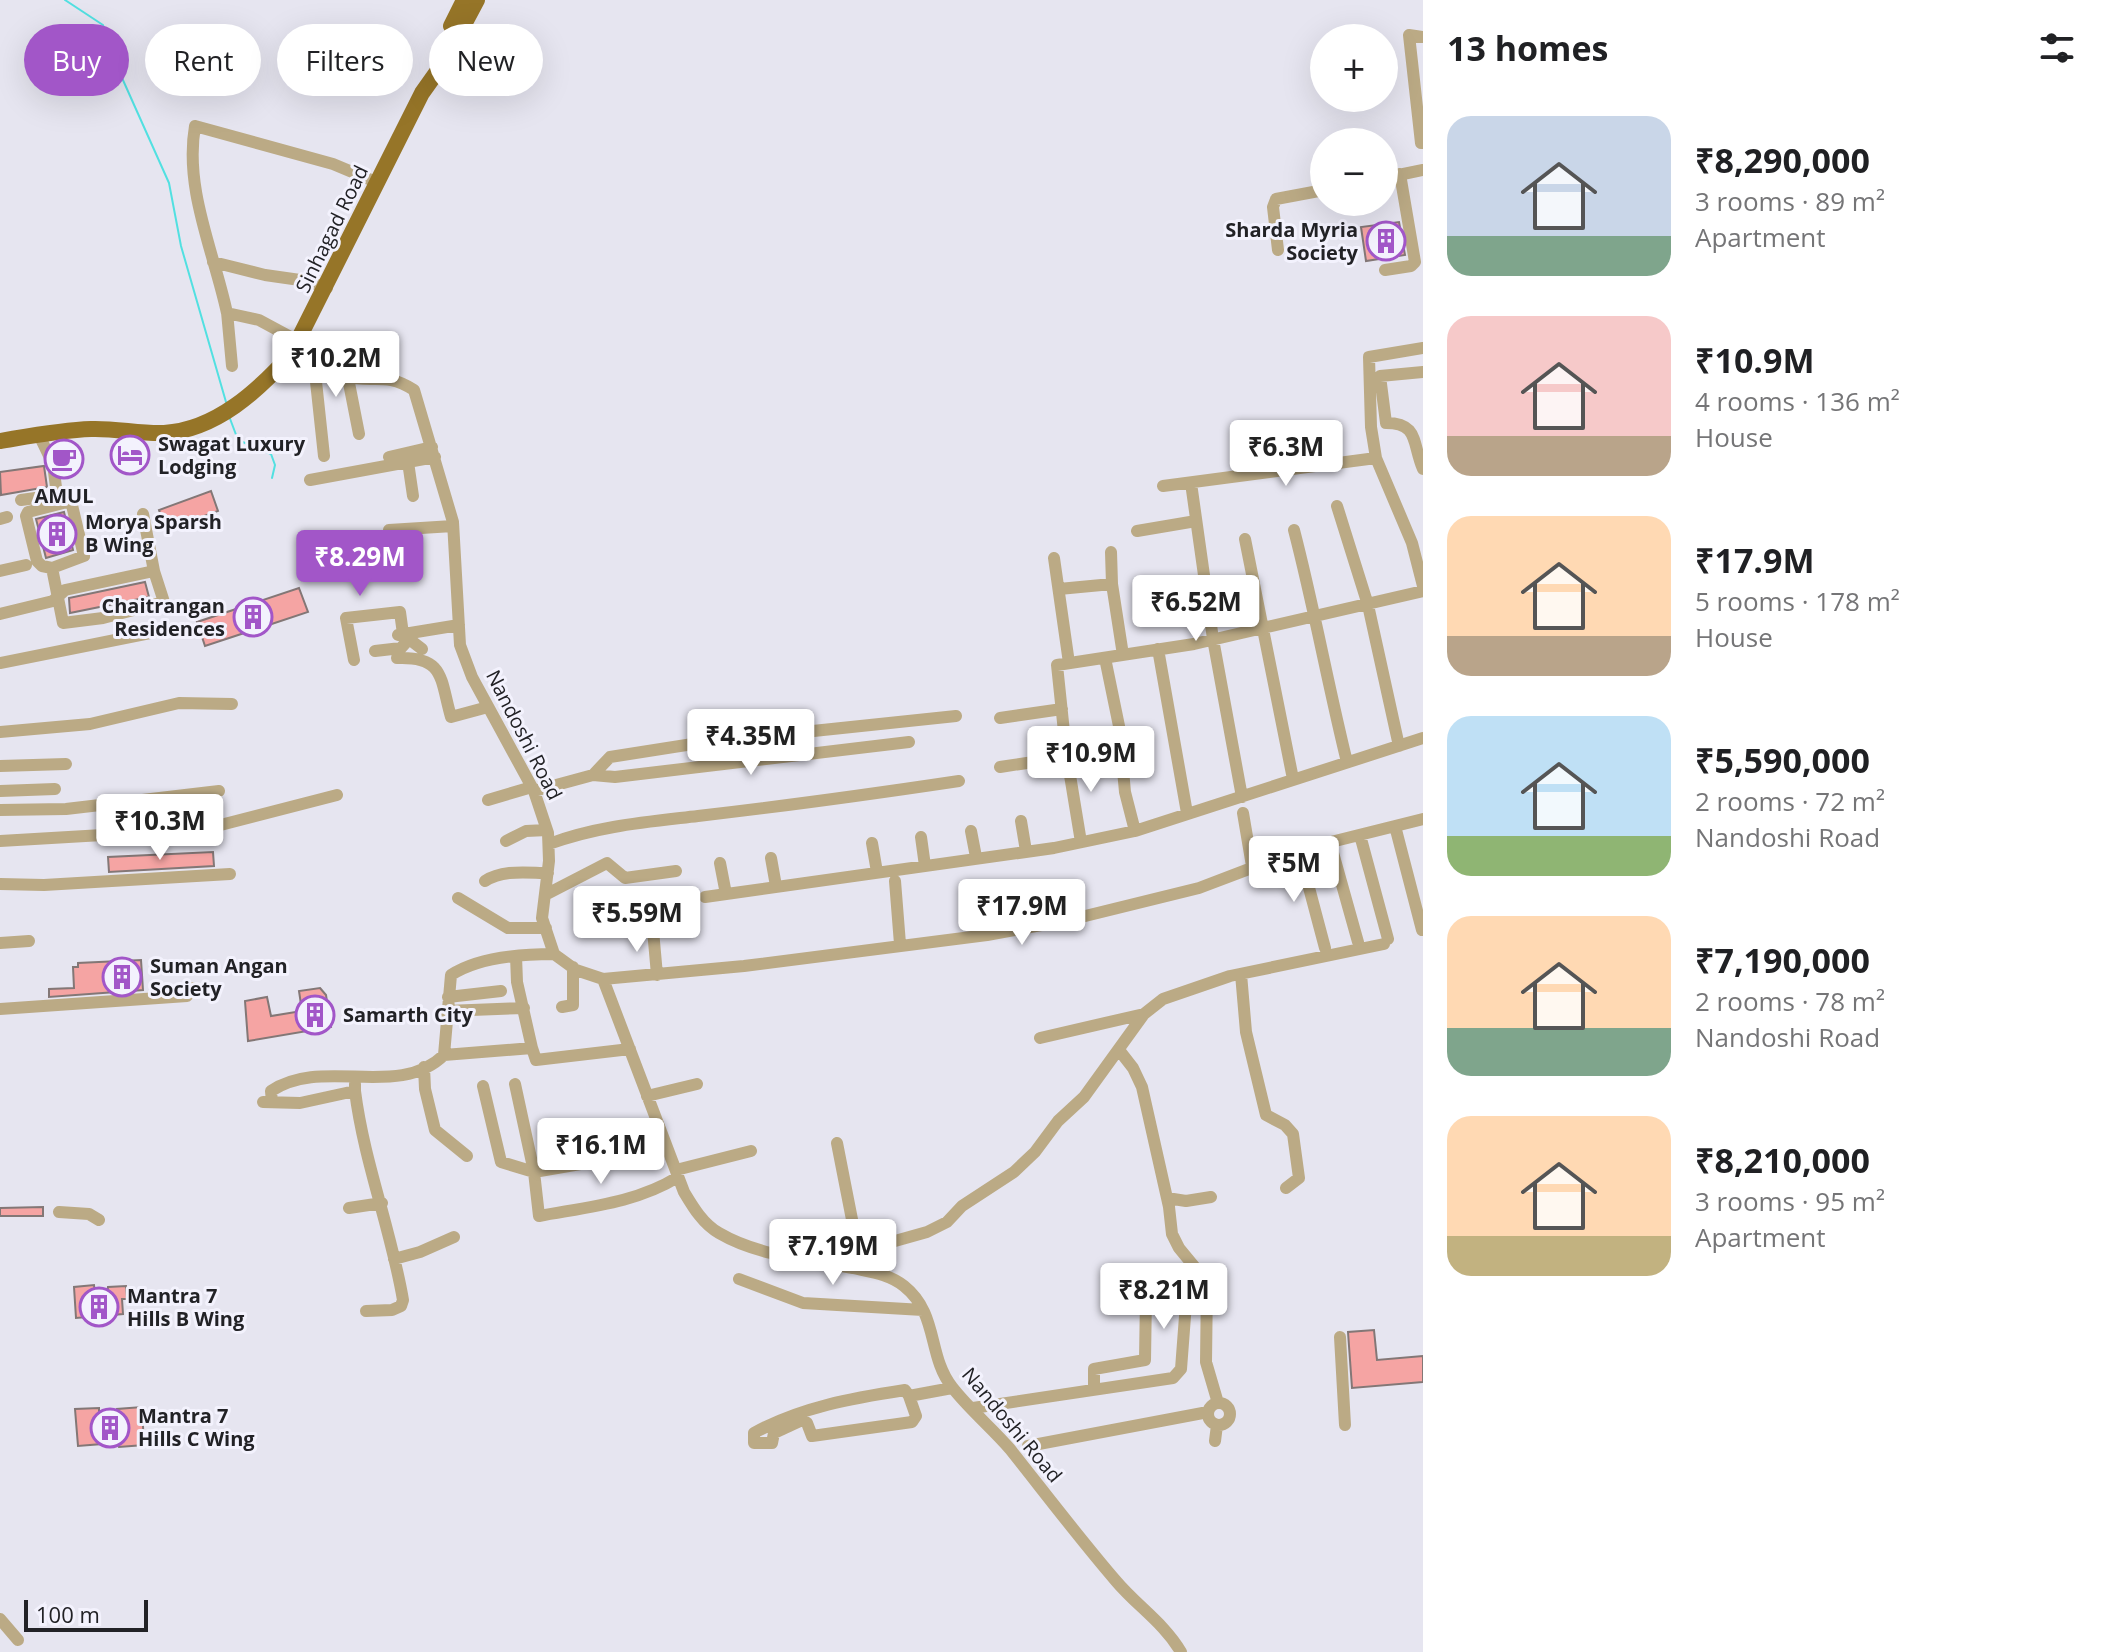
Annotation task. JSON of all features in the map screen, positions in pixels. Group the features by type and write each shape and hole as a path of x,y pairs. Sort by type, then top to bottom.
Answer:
{"main road":[{"name":"Sinhagad Road","path":"0,441 93,429 167,433 197,427 245,400 266,382 294,348 327,288 464,0"},
{"name":"Sinhagad Road","path":"422,93 444,62 477,0"}],"street":[{"path":"1423,37 1409,35 1423,143"},
{"path":"232,366 227,312 203,227 191,151 195,126 333,164 376,182"},
{"path":"1385,270 1411,266 1415,262 1400,174 1423,170"},
{"path":"1278,250 1273,207 1276,199 1310,193"},
{"path":"213,262 327,288"},
{"name":"Nandoshi Road","path":"227,312 259,320 314,363 348,378 384,378 401,382 414,390 453,526 464,656 533,789 547,830 548,873 542,918 554,954"},
{"path":"1081,842 1066,751 1057,665 1262,629 1423,589 1418,546 1376,458 1371,427 1369,357 1423,348"},
{"path":"314,363 324,456"},
{"path":"1423,372 1380,376 1386,423 1404,423 1411,428 1423,469"},
{"path":"348,378 359,434"},
{"path":"21,500 57,495 53,464 39,435"},
{"path":"389,457 434,452"},
{"path":"310,480 408,462 434,452"},
{"path":"1163,486 1376,458"},
{"path":"408,462 413,496"},
{"path":"1191,483 1213,639 1242,797"},
{"path":"71,501 84,556 52,568 42,566 37,561 26,516 28,512 71,501"},
{"path":"1337,506 1368,605 1399,746"},
{"path":"52,568 63,623 103,618 164,602 154,571 143,514"},
{"path":"1137,531 1196,521"},
{"path":"389,530 453,526"},
{"path":"1294,530 1317,617 1330,693 1347,762"},
{"path":"1245,539 1293,779"},
{"path":"1111,552 1112,584 1123,655"},
{"path":"1054,558 1069,663"},
{"path":"0,571 26,565"},
{"path":"0,614 53,601 65,590 154,571"},
{"path":"1059,589 1112,584"},
{"path":"354,660 346,618 400,612 399,643"},
{"path":"375,651 459,625"},
{"path":"0,663 170,629"},
{"path":"399,643 422,649"},
{"path":"399,643 435,666 441,674 451,717 488,707"},
{"path":"1158,649 1187,813"},
{"path":"1105,658 1119,726 1125,792 1135,831"},
{"path":"0,732 90,724 179,703 232,704"},
{"path":"1000,718 1062,709"},
{"path":"593,775 610,757 699,743 956,716"},
{"path":"705,897 1026,851 1135,831 1423,738"},
{"path":"488,800 593,775 615,777 909,742"},
{"path":"1000,767 1060,758 1066,751"},
{"path":"0,766 66,764"},
{"path":"549,844 618,825 795,802 846,799 959,781"},
{"path":"0,791 55,789"},
{"path":"0,810 66,809 219,791"},
{"path":"0,841 205,829 337,795"},
{"path":"1243,813 1252,866"},
{"path":"444,1055 451,975 462,968 516,956 554,954 573,967 603,979 987,935 1069,920 1199,888 1299,850 1423,819"},
{"path":"1021,821 1026,851"},
{"path":"1395,826 1422,930"},
{"path":"506,841 526,831 547,830"},
{"path":"971,831 976,857"},
{"path":"825,1263 857,1245 895,1241 927,1232 947,1222 962,1206 1014,1172 1035,1152 1058,1121 1084,1097 1144,1014 1163,999 1241,974 1386,942 1360,835"},
{"path":"921,837 925,866"},
{"path":"1330,842 1358,942"},
{"path":"872,843 877,872"},
{"path":"1299,850 1325,948"},
{"path":"771,858 776,886"},
{"path":"545,895 607,863 625,878 676,871"},
{"path":"720,863 726,894"},
{"path":"485,881 492,876 513,872 548,873"},
{"path":"0,884 44,885 230,874"},
{"path":"895,881 900,944"},
{"path":"458,898 508,928 546,928"},
{"path":"653,930 657,975"},
{"path":"0,943 29,941"},
{"path":"516,956 517,982 536,1060 630,1049"},
{"path":"562,1007 573,1005 573,967"},
{"path":"1241,974 1246,1032 1266,1115 1285,1125 1293,1134 1299,1178 1286,1188"},
{"name":"Nandoshi Road","path":"603,979 678,1178 698,1214 718,1233 765,1251 884,1274 905,1286 929,1317 939,1365 952,1388 1009,1448 1069,1528 1093,1551 1122,1588 1162,1625 1181,1652"},
{"path":"0,1009 187,996 193,988"},
{"path":"447,1004 501,991"},
{"path":"447,1004 524,1008"},
{"path":"1040,1038 1144,1014"},
{"path":"355,1091 300,1103 268,1102 271,1091 283,1083 325,1075 400,1075 435,1063 444,1055 532,1048"},
{"path":"1119,1050 1134,1069 1142,1087 1174,1240 1207,1282 1206,1354 1218,1403"},
{"path":"424,1067 435,1130 467,1156"},
{"path":"359,1077 355,1091 362,1137 382,1203 401,1306 392,1310 366,1311"},
{"path":"515,1084 534,1172 539,1216 630,1199 751,1151"},
{"path":"647,1096 697,1084"},
{"path":"483,1086 501,1162 534,1172 667,1149"},
{"path":"837,1143 857,1245"},
{"path":"629,1207 678,1178"},
{"path":"1167,1198 1186,1201 1211,1197"},
{"path":"349,1208 382,1203"},
{"path":"59,1212 89,1214 99,1220"},
{"path":"394,1259 454,1237"},
{"path":"739,1279 803,1303 923,1310"},
{"path":"973,1408 1094,1389 1178,1375 1187,1290 1146,1296 1145,1360 1094,1369 1094,1389"},
{"path":"1340,1337 1345,1425"},
{"path":"909,1396 952,1388"},
{"path":"905,1390 909,1396 916,1416 912,1422 812,1436 806,1421 802,1420 774,1433 772,1443 754,1443 754,1433 775,1421 819,1406 905,1390"},
{"path":"1218,1403 1228,1408 1230,1415 1224,1423 1217,1425 1209,1419 1208,1412 1211,1405 1218,1403"},
{"path":"1028,1446 1208,1412"},
{"path":"1215,1441 1217,1425"},
{"path":"0,1619 18,1640"}],"building":[{"name":"Sharda Myria Society","path":"1399,222 1405,255 1366,261 1361,227"},
{"path":"44,466 47,487 1,495 0,472"},
{"path":"211,491 218,511 166,530 159,510"},
{"name":"Morya Sparsh B Wing","path":"64,512 73,550 46,558 36,519"},
{"path":"145,582 149,597 70,613 69,598"},
{"name":"Chaitrangan Residences","path":"299,588 308,612 205,646 197,622"},
{"path":"213,852 214,866 109,872 108,857"},
{"path":"141,960 143,990 49,997 49,989 74,988 73,967 78,967 78,963"},
{"name":"Samarth City","path":"320,988 326,995 331,1027 248,1041 245,1001 267,997 271,1016 302,1011 299,991"},
{"path":"43,1207 43,1216 0,1216 0,1208"},
{"name":"Mantra 7 Hills B Wing","path":"94,1285 95,1294 107,1294 108,1287 126,1286 127,1299 122,1299 123,1314 76,1318 74,1287"},
{"path":"1374,1330 1377,1360 1423,1356 1423,1382 1352,1388 1348,1332"},
{"name":"Mantra 7 Hills C Wing","path":"142,1407 144,1445 119,1447 115,1436 101,1436 102,1444 78,1446 75,1409 99,1408 99,1416 118,1416 117,1409"}],"waterway":[{"path":"65,0 103,25 114,60 169,183 181,246 226,402"},
{"path":"229,416 238,440 271,454 275,465 272,478"}],"place":[{"name":"Sharda Myria Society","path":"1386,241"},
{"name":"Swagat Luxury Lodging","path":"130,455"},
{"name":"AMUL","path":"64,459"},
{"name":"Morya Sparsh B Wing","path":"57,534"},
{"name":"Chaitrangan Residences","path":"253,617"},
{"name":"Suman Angan Society","path":"122,977"},
{"name":"Samarth City","path":"315,1015"},
{"name":"Mantra 7 Hills B Wing","path":"99,1307"},
{"name":"Mantra 7 Hills C Wing","path":"110,1428"}]}
